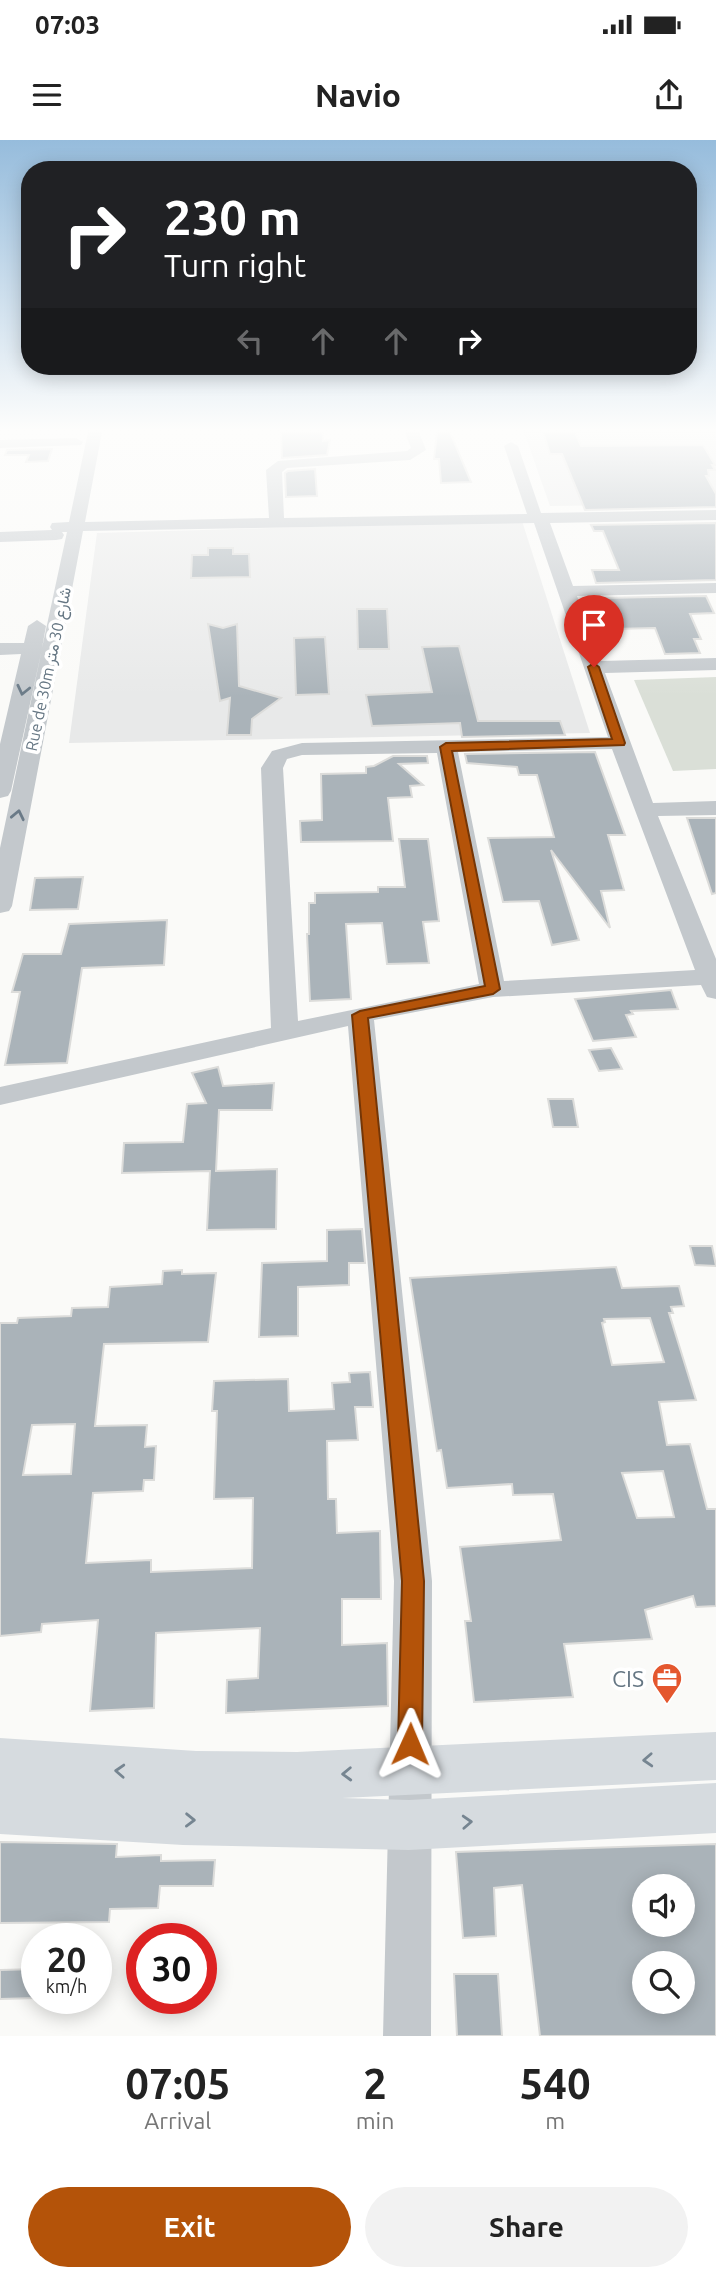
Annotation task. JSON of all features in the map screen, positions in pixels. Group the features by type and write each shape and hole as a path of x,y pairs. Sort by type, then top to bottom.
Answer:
{"main road":[{"path":"0,1762 196,1775 297,1776 716,1756"},
{"path":"0,1809 183,1821 409,1825 716,1808"}],"street":[{"name":"Rue de 30m شارع 30 متر","path":"0,906 67,520"},
{"name":"Rue de 30m شارع 30 متر","path":"0,791 33,648 68,520"},
{"path":"0,537 66,526 195,520"},
{"path":"66,526 302,520"},
{"path":"0,1096 360,1015 493,989 714,981 644,810 567,591 539,520"},
{"path":"567,591 716,589"},
{"path":"0,649 33,648"},
{"path":"594,667 716,664"},
{"path":"285,1034 272,768 279,755 302,750 620,743"},
{"path":"446,747 493,989"},
{"path":"644,810 716,808"},
{"path":"360,1015 413,1581 407,2036"}],"shaded area":[{"path":"522,521 590,733 69,743 97,533"},
{"path":"716,677 716,769 673,771 634,680"}],"building":[{"path":"716,523 716,580 596,583 592,570 619,570 603,531 594,531 591,525"},
{"path":"208,548 233,548 233,554 249,554 250,577 191,578 192,555 208,555"},
{"path":"706,596 714,613 690,614 701,639 694,639 700,653 665,654 655,628 613,629 601,598"},
{"path":"357,609 387,609 389,649 358,649"},
{"path":"208,624 223,628 237,624 239,686 281,698 252,719 251,735 227,735 230,698 220,701"},
{"path":"325,637 329,694 296,695 294,638"},
{"path":"459,646 478,721 560,721 565,735 462,737 460,723 372,726 366,695 432,692 422,647"},
{"path":"595,752 625,835 608,835 624,890 601,891 610,928 551,850 579,940 552,945 539,901 503,902 488,838 554,837 537,775 519,775 517,767 467,763 465,754"},
{"path":"393,756 427,756 428,763 399,764 423,785 410,786 412,797 388,798 393,841 301,842 300,821 322,820 321,774 366,773 366,767"},
{"path":"687,818 716,818 716,893 712,894"},
{"path":"399,839 428,839 439,921 423,922 429,963 387,964 382,923 346,924 351,999 310,1001 307,934 309,903 315,903 315,893 378,892 378,887 405,887"},
{"path":"83,877 78,909 30,910 35,878"},
{"path":"167,920 164,965 82,968 67,1063 5,1065 20,992 12,992 23,954 61,954 69,924"},
{"path":"671,990 678,1009 631,1011 633,1014 626,1015 636,1037 593,1041 575,999"},
{"path":"611,1048 622,1069 599,1071 589,1050"},
{"path":"218,1067 223,1086 274,1083 272,1110 219,1110 216,1171 277,1169 276,1229 207,1230 210,1171 122,1173 124,1143 183,1142 187,1104 206,1103 192,1073"},
{"path":"548,1099 573,1099 578,1127 553,1127"},
{"path":"362,1229 365,1263 349,1263 349,1285 298,1287 298,1336 259,1337 262,1263 327,1261 327,1230"},
{"path":"690,1246 712,1246 716,1266 695,1265"},
{"path":"616,1267 622,1288 679,1286 684,1306 671,1307 673,1313 669,1313 696,1400 659,1402 667,1445 690,1444 707,1509 716,1509 716,1606 696,1607 693,1596 645,1610 652,1639 564,1644 573,1697 474,1702 465,1621 471,1621 460,1547 561,1540 553,1494 513,1495 512,1484 447,1488 441,1450 437,1451 410,1278","holes":["650,1318 664,1362 612,1365 602,1323 605,1322 604,1319","663,1471 674,1517 637,1518 622,1473"]},
{"path":"182,1270 182,1274 216,1273 208,1342 104,1344 95,1426 147,1425 145,1447 156,1446 154,1480 144,1480 143,1491 93,1493 86,1563 151,1560 151,1572 252,1568 253,1498 214,1499 217,1411 212,1411 214,1381 288,1379 289,1411 334,1409 332,1383 350,1382 349,1373 370,1372 373,1407 355,1407 358,1440 327,1441 328,1499 336,1499 337,1533 380,1531 381,1599 342,1599 342,1645 387,1643 388,1706 226,1713 227,1680 258,1678 260,1628 156,1633 154,1708 90,1711 98,1620 42,1624 41,1632 0,1636 0,1323 17,1323 18,1318 71,1316 72,1308 108,1307 110,1287 162,1284 163,1271","holes":["75,1424 71,1474 23,1475 32,1425"]},
{"path":"0,1842 117,1844 116,1857 161,1855 161,1861 215,1860 213,1886 160,1886 158,1908 110,1909 109,1922 0,1923"},
{"path":"716,1844 716,2036 540,2036 522,1885 494,1888 496,1936 463,1938 456,1852"},
{"path":"21,1969 21,1998 0,1999 0,1970"},
{"path":"454,1974 498,1974 502,2036 457,2036"}],"place":[{"name":"CIS","path":"667,1705"}],"route":[{"path":"410,1744 413,1581 360,1015 493,989 446,747 620,743 594,667"}]}
